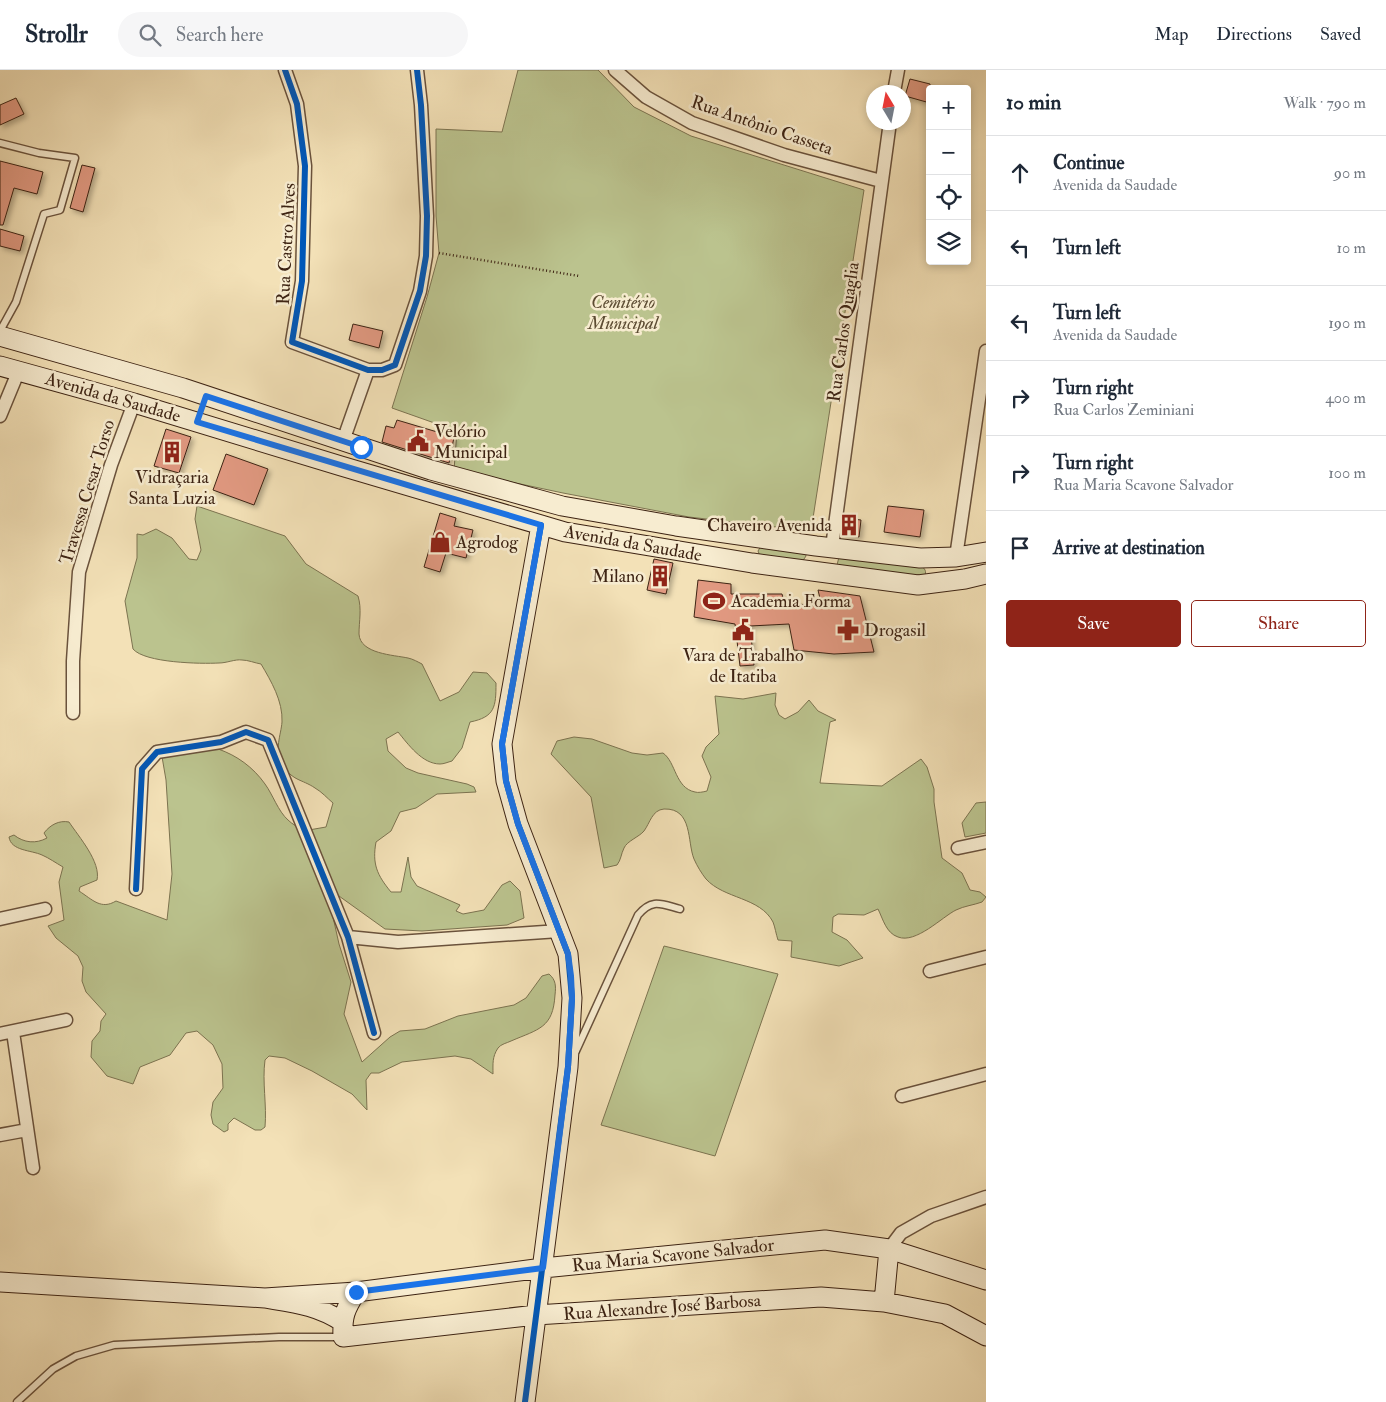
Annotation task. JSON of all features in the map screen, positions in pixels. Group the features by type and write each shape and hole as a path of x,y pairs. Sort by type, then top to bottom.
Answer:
{"main road":[{"name":"Avenida da Saudade","path":"0,336 206,396 430,470 562,506 712,531 920,558 956,557 986,552"},
{"name":"Avenida da Saudade","path":"0,366 134,403 565,532 752,563 918,584 965,579 986,574"},
{"path":"197,422 206,396"},
{"path":"525,1402 568,1067 572,998 568,954 518,824 506,781 502,744 541,525"},
{"path":"704,555 711,549 713,541 712,531"},
{"path":"752,563 749,555 750,546 755,537"},
{"path":"812,570 822,565 828,558 832,547"},
{"name":"Rua Maria Scavone Salvador","path":"265,1298 356,1292 543,1268 825,1240 889,1248 986,1280"},
{"path":"884,1302 889,1248"},
{"path":"0,1282 265,1298 308,1305 327,1312 343,1329"},
{"path":"343,1329 346,1307 356,1292"},
{"name":"Rua Alexandre José Barbosa","path":"343,1329 820,1297 884,1302 945,1314 986,1336"}],"street":[{"name":"Rua Castro Alves","path":"285,70 297,104 306,166 302,281 292,342 368,370"},
{"path":"343,441 368,370 382,370 395,365 420,291 426,256 427,216 421,105 417,70"},
{"name":"Rua Antônio Casseta","path":"615,70 646,97 692,123 784,155 881,181"},
{"path":"895,85 898,70"},
{"name":"Rua Carlos Quaglia","path":"832,547 889,130"},
{"path":"956,557 986,351"},
{"path":"0,416 19,370"},
{"name":"Travessa Cesar Torso","path":"72,713 73,661 79,572 111,465 134,403"},
{"path":"136,889 142,769 157,752 221,742 246,732 268,740 348,936 374,1033"},
{"path":"958,848 986,842"},
{"path":"0,919 45,909"},
{"path":"348,936 398,942 559,931"},
{"path":"930,970 986,957"},
{"path":"0,1034 66,1020"},
{"path":"13,1032 33,1168"},
{"path":"902,1096 986,1074"},
{"path":"0,1134 27,1130"},
{"path":"889,1248 901,1233 931,1216 986,1197"}],"lane":[{"path":"0,144 39,153 75,158 60,210 44,214 16,302 0,331"},
{"path":"568,1067 638,915 646,906 657,904 680,909"},
{"name":"Rua Alexandre José Barbosa","path":"17,1402 53,1369 76,1356 114,1345 279,1337 343,1329"}],"path":[{"path":"439,252 579,276"}],"green space":[{"name":"Cemitério Municipal","path":"518,70 598,70 634,107 691,136 864,190 811,531 689,517 454,470 457,431 392,408 439,253 436,216 436,129 502,132"},
{"path":"197,506 285,536 306,564 358,596 360,610 359,634 365,646 371,650 410,658 422,664 440,701 459,692 473,672 487,673 496,683 492,710 485,717 470,722 462,748 452,761 440,764 427,761 416,753 398,732 386,739 388,751 406,768 418,773 467,784 474,787 476,792 437,794 416,808 400,812 391,831 376,842 375,863 379,875 391,892 401,892 408,857 411,877 417,886 460,905 456,911 463,914 484,910 502,885 510,881 520,891 524,918 507,925 422,931 385,929 332,891 329,899 339,944 351,982 344,1014 362,1062 390,1037 400,1031 425,1029 458,1016 514,1005 526,998 542,976 549,974 551,976 555,983 555,992 554,1006 548,1021 537,1030 499,1047 494,1058 493,1074 471,1059 455,1056 402,1062 379,1073 371,1073 366,1080 367,1110 352,1094 312,1071 285,1058 269,1056 265,1060 264,1068 265,1127 261,1130 255,1130 234,1118 228,1124 228,1130 224,1132 213,1124 211,1115 213,1102 223,1088 222,1064 213,1045 197,1031 186,1033 170,1055 140,1067 133,1084 107,1076 91,1057 92,1041 100,1031 101,1021 106,1014 86,992 82,981 83,967 78,956 56,938 48,926 64,920 59,882 63,867 42,855 17,848 9,837 14,835 30,842 39,841 47,838 44,833 52,825 58,822 69,822 96,865 97,880 80,887 79,891 97,903 111,904 116,901 167,920 172,874 166,780 160,745 190,743 218,749 232,755 255,772 265,784 284,816 303,831 326,827 333,803 318,790 293,776 285,769 278,753 282,722 281,706 269,677 261,664 247,660 222,663 174,662 139,654 133,649 125,601 137,558 137,534 143,535 156,529 172,538 189,559 197,560 201,550 195,519"},
{"path":"761,546 805,552 806,556 802,562 760,556 758,551"},
{"path":"839,557 922,567 925,573 923,577 840,568 837,565"},
{"path":"776,693 775,705 779,715 785,719 798,712 809,700 818,711 836,720 830,722 820,783 882,786 921,759 927,767 934,789 942,858 962,873 970,890 980,892 986,897 982,902 962,907 921,933 905,938 898,937 891,932 885,925 878,909 864,915 838,914 833,917 832,932 847,940 863,958 839,966 791,957 792,941 778,940 773,922 767,914 751,903 722,891 706,879 694,859 684,820 680,814 673,810 664,809 657,812 644,831 626,846 617,865 604,868 591,797 551,754 557,741 574,737 592,739 632,753 647,755 663,753 671,762 683,785 688,790 695,792 707,791 711,777 702,756 706,747 719,734 715,696 743,699"},
{"path":"986,802 986,833 965,837 962,823 976,803"},
{"path":"664,946 778,974 715,1156 601,1125"}],"building":[{"path":"910,79 930,84 926,85 926,102 911,98 911,85 908,85"},
{"path":"16,98 24,114 0,125 0,105"},
{"path":"0,161 43,172 37,194 14,188 3,225 0,225"},
{"path":"82,165 95,168 83,212 70,208"},
{"path":"0,229 24,236 20,251 0,246"},
{"path":"353,324 383,331 379,348 349,340"},
{"name":"Velório Municipal","path":"397,420 454,437 449,463 382,442 386,426 394,428"},
{"name":"Vidraçaria Santa Luzia","path":"166,429 191,437 179,473 154,466"},
{"path":"226,454 268,469 254,505 213,490"},
{"path":"888,506 924,510 920,537 884,532"},
{"name":"Agrodog","path":"440,513 456,518 454,526 473,530 466,558 446,553 440,572 424,567"},
{"name":"Chaveiro Avenida","path":"844,518 861,520 859,537 842,535"},
{"name":"Milano","path":"654,559 673,563 666,594 647,590"},
{"path":"698,580 731,584 731,594 782,594 784,602 822,607 818,590 860,596 874,652 834,654 794,650 789,624 750,626 754,665 740,666 735,624 694,617"}],"cycle path":[{"path":"285,70 297,104 305,166 302,281 292,342 368,370 382,370 395,365 420,291 426,256 427,216 421,105 417,70"},
{"path":"525,1402 568,1067 572,998 568,954 518,824 506,781 502,744 541,525"},
{"path":"136,889 142,769 157,752 221,742 246,732 268,740 348,937 374,1033"}],"place":[{"name":"Velório Municipal","path":"418,441"},
{"name":"Vidraçaria Santa Luzia","path":"172,452"},
{"name":"Chaveiro Avenida","path":"849,525"},
{"name":"Agrodog","path":"440,542"},
{"name":"Milano","path":"660,576"},
{"name":"Academia Forma","path":"714,601"},
{"name":"Vara de Trabalho de Itatiba","path":"743,630"},
{"name":"Drogasil","path":"848,630"}],"route":[{"path":"356,1292 543,1268 568,1067 572,998 568,954 518,824 506,781 502,744 541,525 197,422 206,396 361,447"}]}
